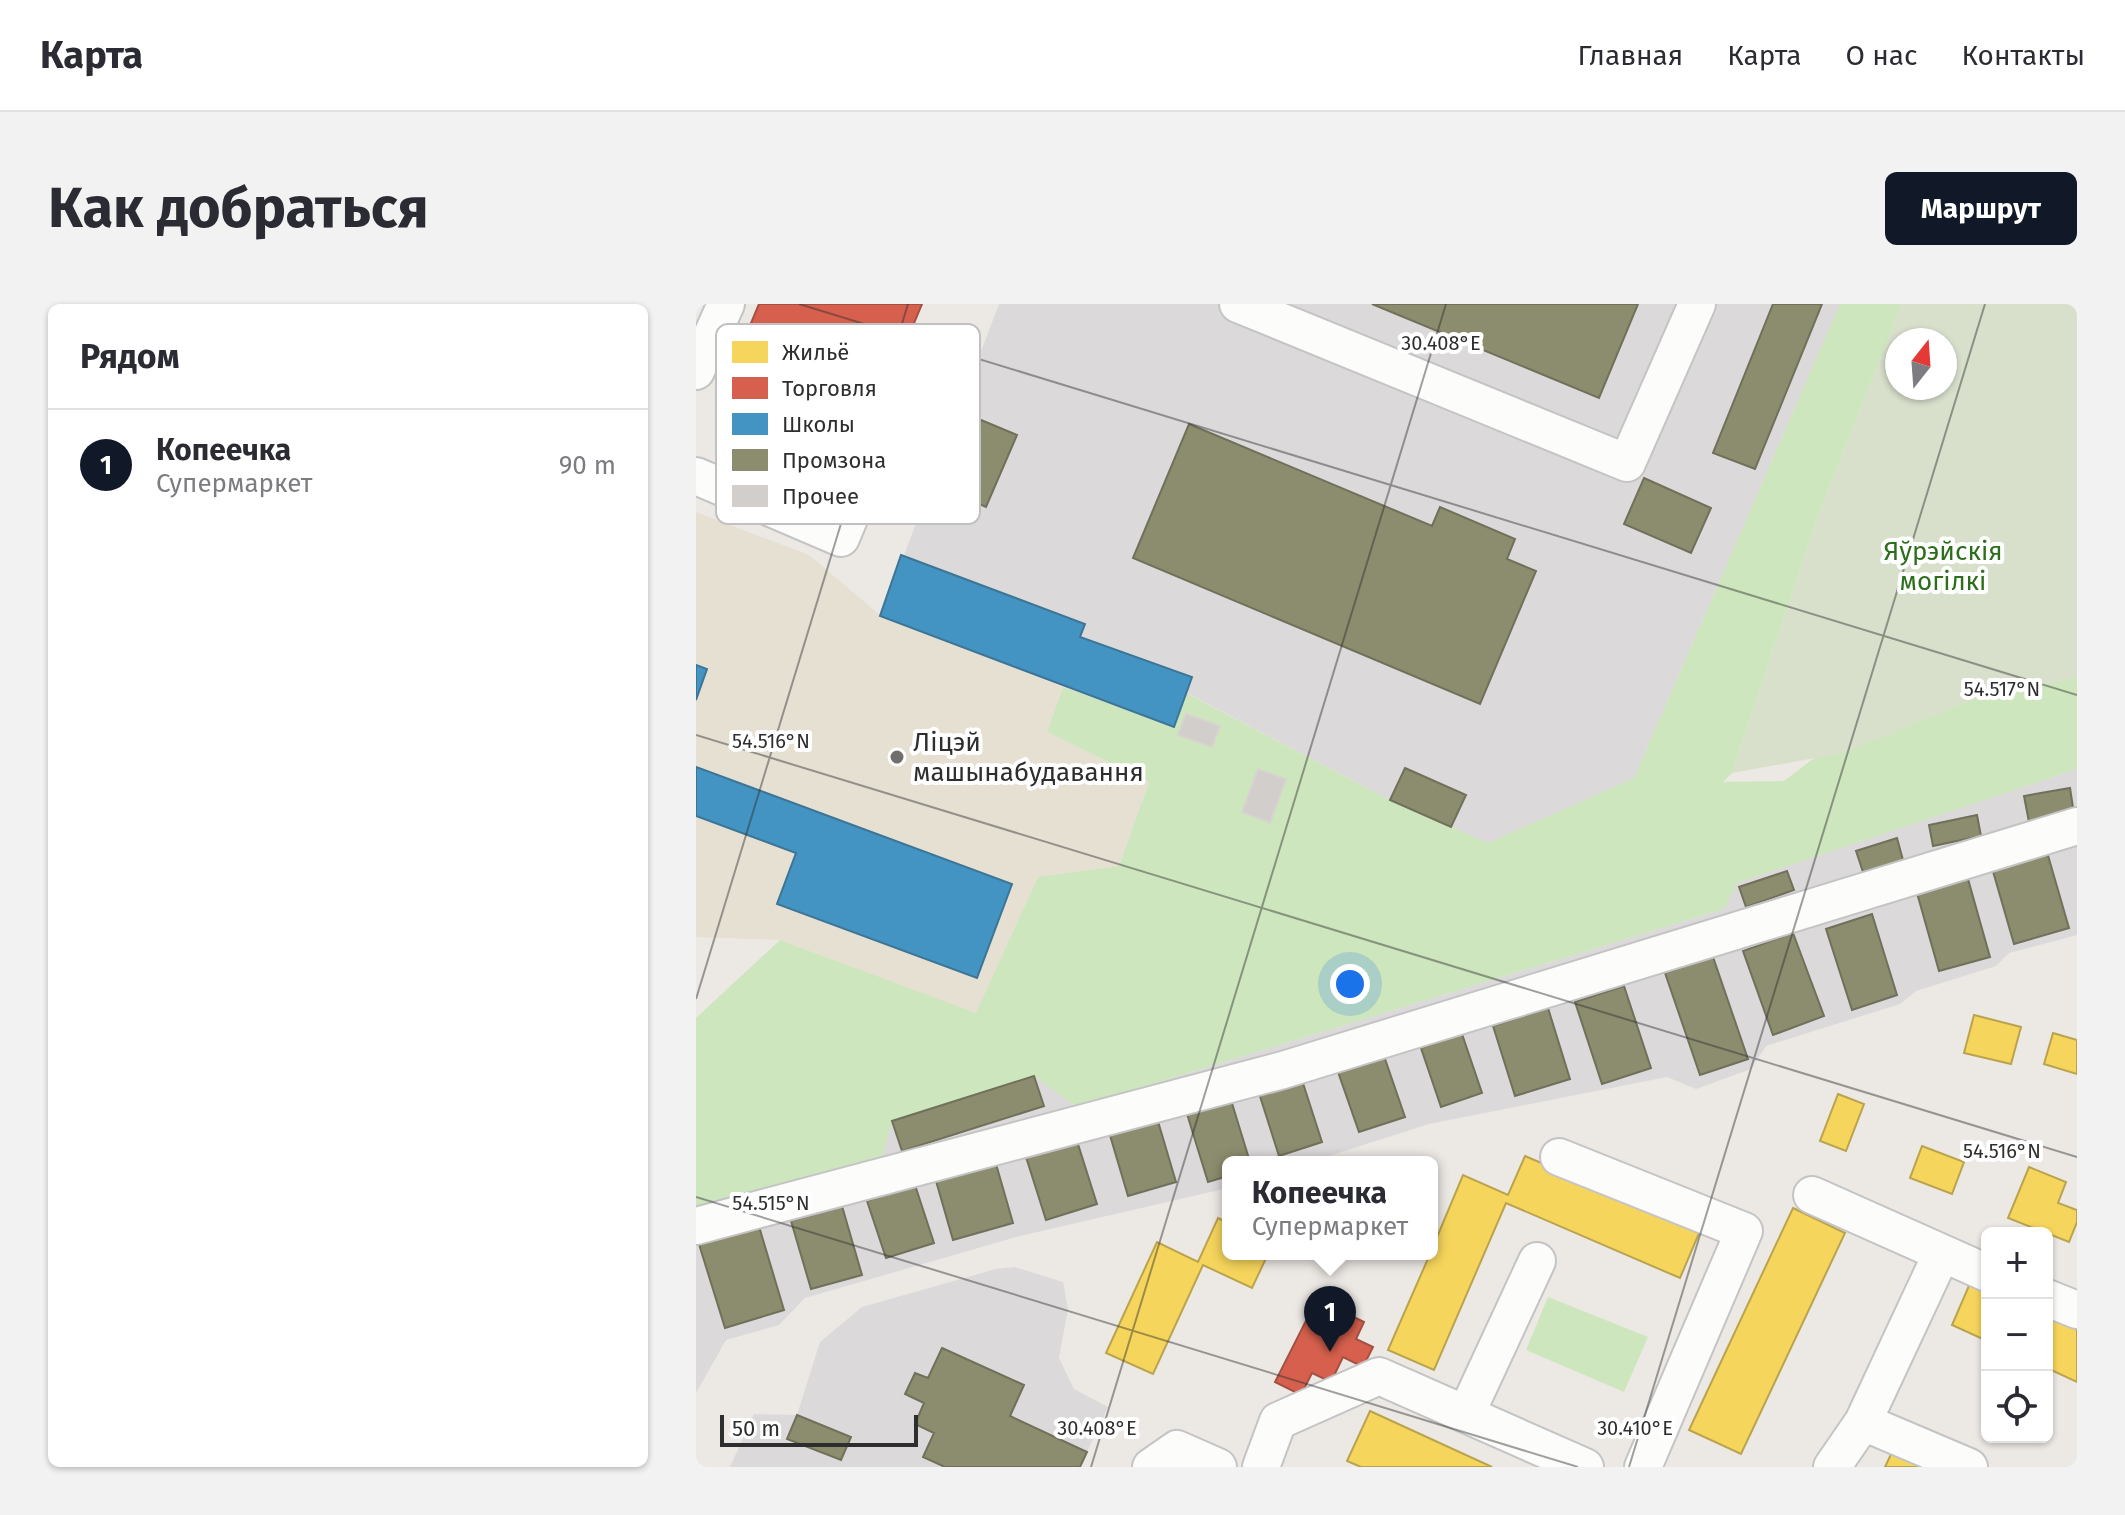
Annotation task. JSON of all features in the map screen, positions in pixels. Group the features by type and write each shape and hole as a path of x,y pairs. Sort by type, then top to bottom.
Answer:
{"street":[{"path":"717,324 726,304"},
{"path":"1238,304 1627,463 1697,304"},
{"path":"696,371 716,326"},
{"path":"696,476 716,485"},
{"path":"808,524 841,538 847,524"},
{"path":"696,1226 1283,1070 2077,826"},
{"path":"1559,1157 1744,1231 1643,1467"},
{"path":"1812,1195 1981,1271"},
{"path":"1832,1467 1863,1422 1941,1255"},
{"path":"1466,1414 1537,1261"},
{"path":"2050,1299 2077,1310"},
{"path":"1261,1467 1278,1421 1379,1376 1585,1467"},
{"path":"1863,1422 1969,1467"},
{"path":"1164,1458 1218,1467"}],"shaded area":[{"path":"999,304 1840,304 1634,778 1488,843 1390,800 1187,693 1174,727 881,616 916,524 980,524 980,354"},
{"name":"Ліцэй машынабудавання","path":"696,512 716,520 716,524 728,524 809,555 881,616 1063,687 1047,732 1149,782 1119,866 1038,878 977,1014 780,940 696,937"},
{"path":"2077,769 2077,935 2009,953 1996,966 1916,991 1900,1004 1766,1046 1751,1069 1696,1089 1667,1077 1429,1124 1329,1156 1222,1156 1222,1189 1020,1236 805,1298 779,1325 726,1340 696,1393 696,1211 892,1121 1034,1076 1077,1107 1724,909 1736,883"},
{"path":"1015,1267 1063,1282 1068,1309 1059,1358 1074,1389 1108,1407 1080,1467 730,1467 754,1414 797,1415 820,1342 862,1307 996,1269"}],"green space":[{"path":"1840,304 1902,304 1892,328 1885,328 1885,347 1819,513 1732,773 1723,782 1784,781 1848,732 2077,657 2077,769 1737,883 1724,909 1077,1107 1034,1076 893,1120 882,1157 696,1211 696,1018 780,940 976,1013 1038,877 1119,866 1149,782 1047,732 1063,687 1174,727 1186,693 1390,800 1488,843 1634,778"},
{"name":"Яўрэйскія могілкі","path":"1902,304 2077,304 2077,678 2049,684 2014,683 1843,753 1732,773 1819,513 1885,347 1885,400 1957,400 1957,328 1892,328"},
{"path":"1548,1297 1648,1337 1624,1392 1526,1350"}],"building: Жильё":[{"path":"1974,1015 2021,1027 2011,1064 1964,1053"},
{"path":"2053,1033 2077,1040 2077,1074 2044,1064"},
{"path":"1838,1094 1864,1104 1846,1151 1820,1141"},
{"path":"1922,1146 1964,1162 1952,1194 1910,1178"},
{"path":"1525,1156 1700,1231 1680,1278 1506,1203 1434,1370 1388,1350 1427,1260 1438,1260 1438,1235 1463,1175 1508,1195"},
{"path":"2029,1167 2066,1182 2058,1203 2077,1210 2077,1222 2069,1242 2053,1236 2053,1227 2031,1227 2008,1218"},
{"path":"1793,1208 1845,1233 1741,1454 1689,1430"},
{"path":"1218,1218 1222,1220 1222,1260 1265,1260 1252,1288 1203,1265 1153,1374 1106,1353 1157,1242 1198,1262"},
{"path":"1971,1281 1981,1285 1981,1338 1952,1325"},
{"path":"2053,1319 2077,1329 2077,1382 2053,1371"},
{"path":"1370,1411 1492,1467 1361,1467 1347,1461"},
{"path":"1892,1452 1925,1467 1885,1467"}],"building: Торговля":[{"path":"759,304 922,304 914,324 751,324"},
{"path":"1317,1299 1364,1322 1356,1339 1373,1347 1363,1367 1343,1357 1331,1382 1312,1373 1301,1395 1275,1382"}],"building: Школы":[{"path":"901,555 1085,624 1080,637 1192,677 1174,727 880,616"},
{"path":"696,665 707,669 696,700"},
{"path":"696,767 1012,884 977,978 777,904 796,853 696,816"}],"building: Промзона":[{"path":"1372,304 1638,304 1599,398"},
{"path":"1773,304 1822,304 1755,469 1713,453"},
{"path":"981,420 1017,435 986,507 980,504"},
{"path":"1189,424 1432,526 1440,507 1515,539 1507,559 1536,571 1480,704 1133,558"},
{"path":"1644,478 1711,508 1691,553 1624,524"},
{"path":"1405,768 1466,795 1451,827 1390,800"},
{"path":"2070,788 2074,814 2029,822 2024,796"},
{"path":"1977,815 1981,836 1933,846 1929,825"},
{"path":"1897,838 1903,860 1863,872 1856,851"},
{"path":"2047,852 2069,928 2014,944 1992,868"},
{"path":"1787,871 1794,890 1746,907 1739,887"},
{"path":"1968,879 1990,957 1939,971 1917,893"},
{"path":"1872,914 1897,995 1852,1010 1826,929"},
{"path":"1793,933 1824,1016 1773,1035 1743,951"},
{"path":"1713,957 1748,1059 1700,1075 1665,973"},
{"path":"1624,986 1651,1068 1602,1084 1575,1002"},
{"path":"1548,1008 1570,1079 1515,1096 1493,1026"},
{"path":"1462,1034 1482,1093 1441,1107 1421,1048"},
{"path":"1383,1053 1405,1117 1359,1132 1337,1069"},
{"path":"1034,1076 1044,1106 902,1151 892,1121"},
{"path":"1301,1077 1322,1142 1279,1156 1258,1090"},
{"path":"1231,1100 1248,1156 1222,1156 1222,1178 1208,1182 1187,1114"},
{"path":"1157,1118 1176,1182 1128,1196 1109,1132"},
{"path":"1077,1141 1097,1204 1046,1220 1026,1157"},
{"path":"996,1164 1013,1223 953,1240 936,1181"},
{"path":"915,1185 934,1243 886,1258 867,1201"},
{"path":"842,1206 862,1275 811,1289 791,1221"},
{"path":"758,1223 784,1310 725,1328 698,1241"},
{"path":"942,1348 1024,1385 1010,1416 1087,1452 1080,1467 945,1467 923,1457 934,1433 915,1424 924,1403 905,1394 915,1373 928,1378"},
{"path":"797,1415 851,1437 841,1460 787,1439"}],"building: Прочее":[{"path":"1186,714 1220,726 1212,747 1178,735"},
{"path":"1258,769 1286,779 1270,823 1242,812"}],"place":[{"name":"Ліцэй машынабудавання","path":"897,757"},
{"name":"Копеечка","path":"1330,1352"}]}
